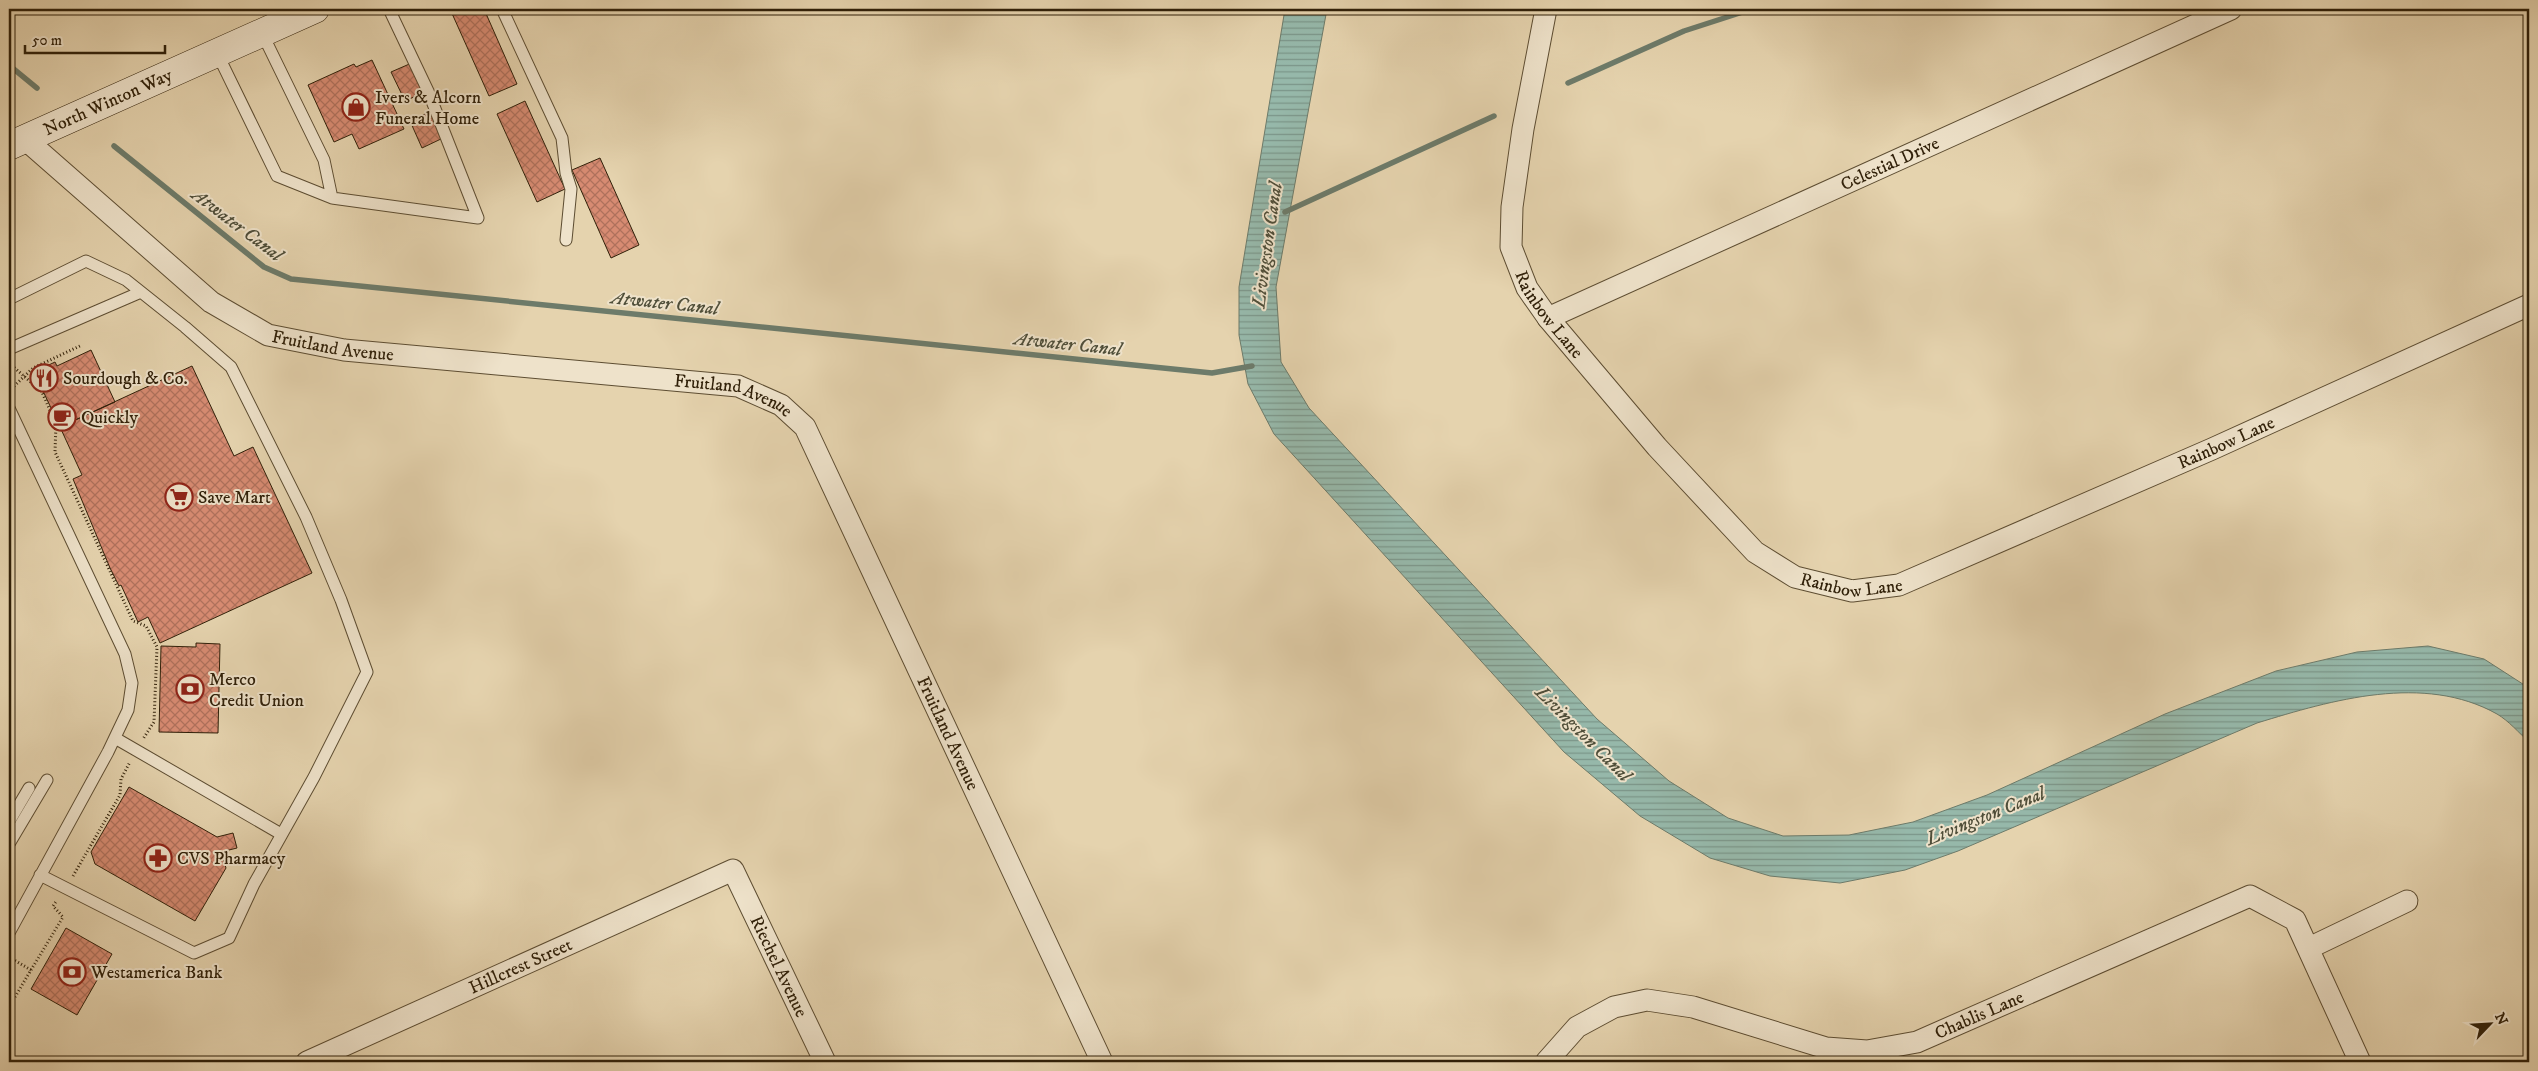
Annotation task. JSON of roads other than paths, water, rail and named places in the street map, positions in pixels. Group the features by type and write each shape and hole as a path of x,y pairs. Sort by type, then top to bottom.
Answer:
{"main road":[{"name":"North Winton Way","path":"17,142 315,9"}],"street":[{"name":"Rainbow Lane","path":"1546,9 1523,130 1512,207 1511,247 1527,288 1548,318 1657,447 1755,552 1795,576 1852,591 1899,585 2212,449 2529,305"},
{"name":"Celestial Drive","path":"1548,318 2231,9"},
{"name":"Fruitland Avenue","path":"17,142 211,302 268,335 344,350 738,386 781,405 805,427 1102,1062"},
{"name":"Hillcrest Street","path":"307,1062 733,870"},
{"name":"Riechel Avenue","path":"733,870 825,1062"},
{"name":"Chablis Lane","path":"1546,1062 1577,1028 1614,1006 1647,1000 1693,1007 1826,1048 1867,1051 1917,1042 2250,896 2295,920 2309,948"},
{"path":"2360,1062 2309,948 2408,901"}],"lane":[{"path":"217,53 277,176 332,198 478,218 428,91 388,9"},
{"path":"502,9 562,138 566,173 572,189 566,240"},
{"path":"261,33 324,160 332,198"},
{"path":"9,299 86,260 126,280 231,367 306,517 341,600 367,672 314,777 281,834 229,938 194,953 40,875"},
{"path":"9,349 141,292"},
{"path":"9,408 126,654 132,683 128,710 115,738 9,933"},
{"path":"115,738 281,834"},
{"path":"9,844 47,780"},
{"path":"9,822 29,788"}],"water":[{"name":"Livingston Canal","path":"1285,9 1327,9 1276,287 1281,362 1309,408 1597,719 1669,781 1728,818 1783,836 1849,835 1913,822 1987,795 2165,714 2276,671 2357,652 2428,646 2484,659 2529,688 2529,742 2497,714 2469,702 2439,695 2409,693 2378,694 2316,706 2257,723 1958,851 1905,870 1840,883 1770,876 1710,858 1640,816 1564,752 1274,434 1248,384 1239,335 1239,287"}],"waterway":[{"path":"1568,83 1684,31 1752,9"},
{"name":"Atwater Canal","path":"9,65 37,88"},
{"name":"Livingston Canal","path":"1285,212 1494,116"},
{"name":"Atwater Canal","path":"114,146 264,267 291,279 1212,373 1252,366"}],"place":[{"name":"Ivers & Alcorn Funeral Home","path":"356,107"},
{"name":"Sourdough & Co.","path":"44,378"},
{"name":"Quickly","path":"62,417"},
{"name":"Save Mart","path":"179,497"},
{"name":"Merco Credit Union","path":"190,689"},
{"name":"CVS Pharmacy","path":"158,858"},
{"name":"Westamerica Bank","path":"72,972"}]}
